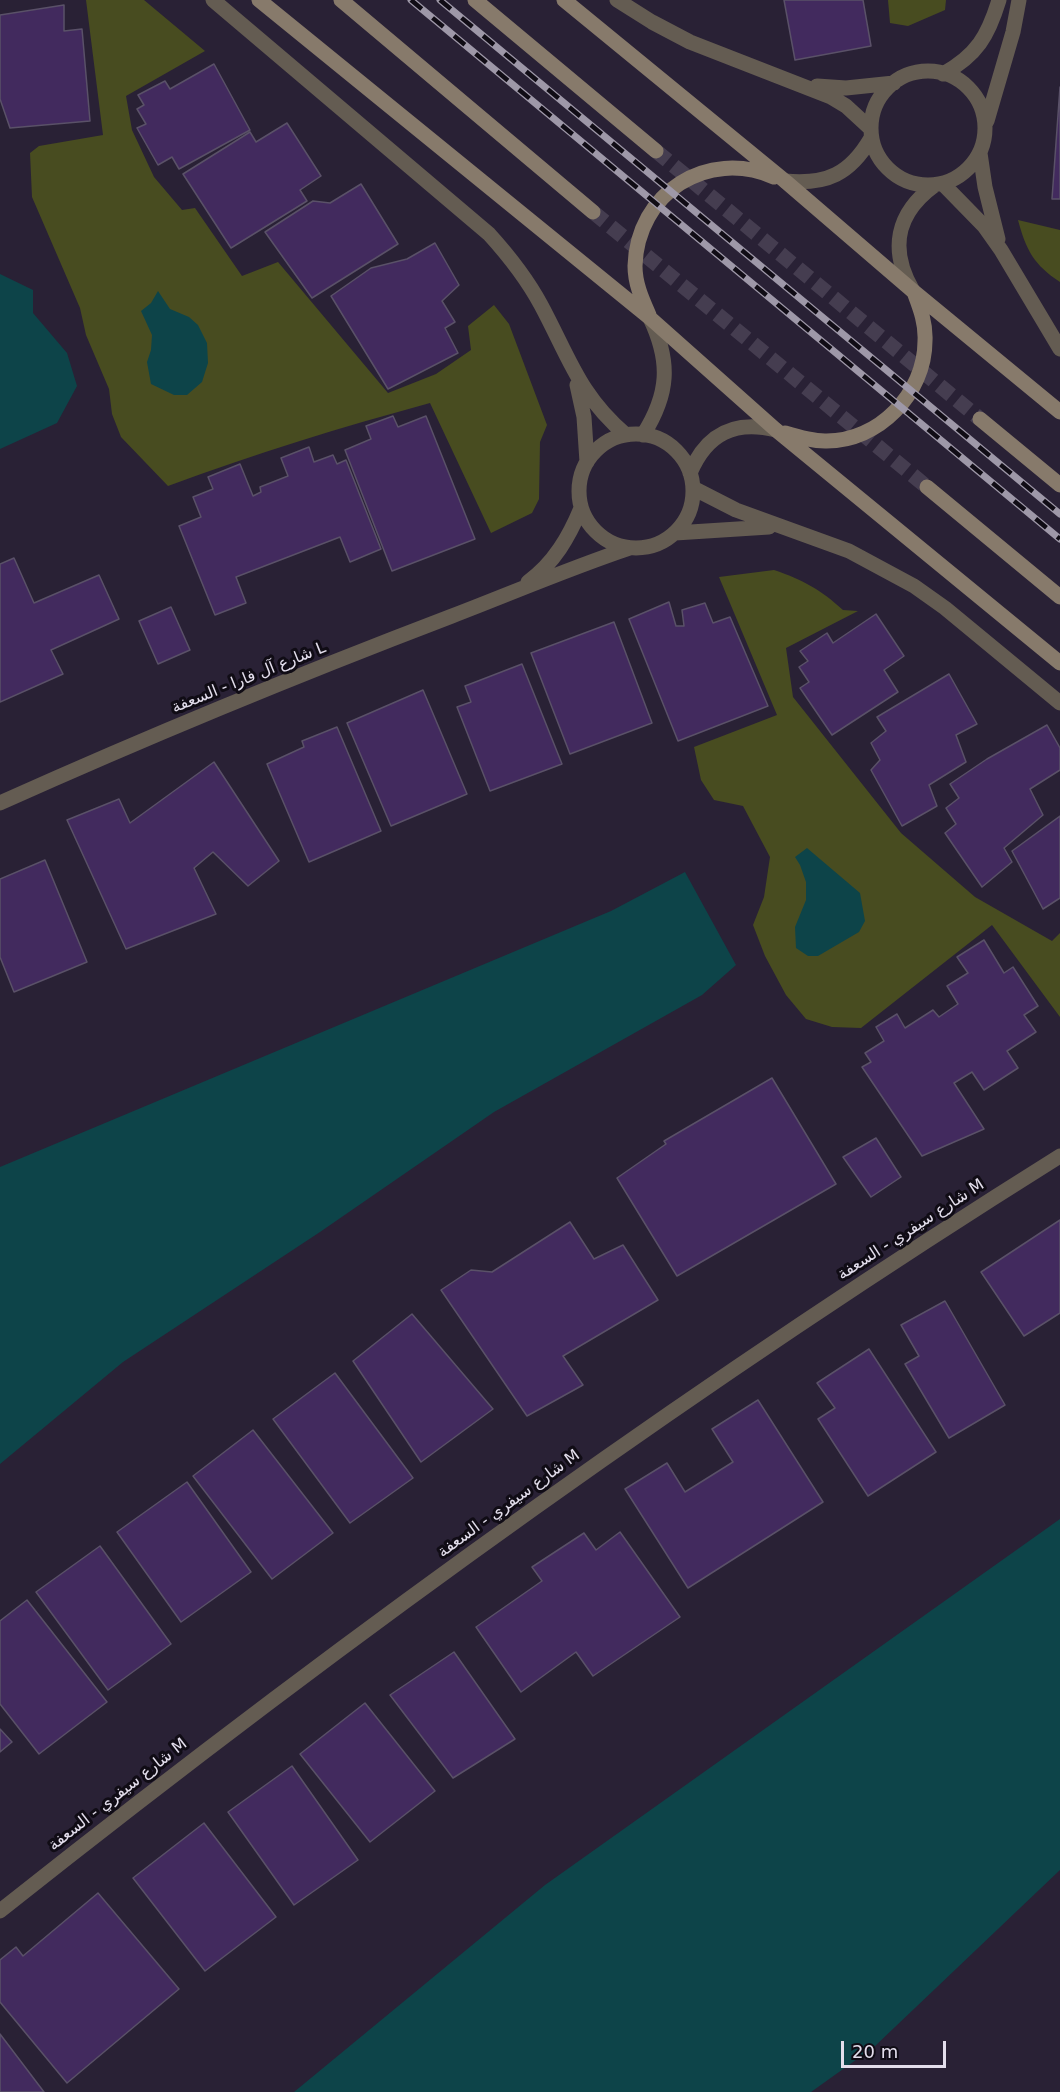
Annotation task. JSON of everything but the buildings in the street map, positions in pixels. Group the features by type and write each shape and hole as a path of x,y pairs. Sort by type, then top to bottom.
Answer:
{"street":[{"path":"213,0 489,234 510,256 542,305 574,373 597,407 626,435"},
{"path":"259,0 650,318 776,429 1060,663"},
{"path":"341,0 593,212"},
{"path":"475,0 656,151"},
{"path":"564,0 785,181 913,291 1060,412"},
{"path":"617,0 690,42 731,60 831,97 846,106 871,134 877,154 887,169 917,184 939,185 984,226 1001,250 1060,349"},
{"path":"943,74 974,53 985,38 999,0"},
{"path":"690,473 697,456 709,442 724,432 759,425 801,438 827,441 852,437 876,427 896,411 912,390 922,366 926,340 923,315 904,276 899,259 898,242 902,225 909,209 921,195 965,173 980,153 985,139 986,124 1013,32 1019,0"},
{"path":"643,435 658,407 665,377 664,357 659,337 639,294 635,268 638,242 647,217 663,196 684,180 708,170 735,167 761,171 785,181 806,183 827,180 845,170 861,156 871,134 873,111 881,96 894,83 907,75 922,71 943,74 958,80 975,95 986,124"},
{"path":"799,84 846,88 894,83"},
{"path":"980,153 992,219 1001,250"},
{"path":"574,373 584,417 587,462"},
{"path":"980,419 1060,485"},
{"path":"626,435 643,435 659,439 672,447 683,459 690,473 693,488 692,505 685,520 675,533 661,542 646,547 630,548 600,535 589,523 581,508 579,493 581,477 587,462 597,449 610,440 626,435"},
{"path":"927,487 1060,597"},
{"path":"693,488 736,510 849,551 914,586 945,608 1060,704"},
{"name":"شارع آل فارا - السعفة L","path":"513,593 536,576 555,556 570,534 581,508"},
{"path":"675,533 728,528 781,527"},
{"name":"شارع آل فارا - السعفة L","path":"0,803 226,706 591,561 630,548"},
{"name":"شارع سيفري - السعفة M","path":"0,1911 218,1740 356,1636 552,1494 760,1350 1060,1156"}],"shaded area":[{"path":"86,0 144,0 205,51 126,96 132,130 154,177 182,210 195,208 242,276 278,262 388,393 436,374 471,350 468,326 494,305 509,324 547,425 540,442 539,499 532,513 491,533 430,403 298,442 168,486 121,437 112,414 109,389 86,335 80,308 32,197 30,153 39,146 103,135"},
{"path":"888,0 946,0 945,10 908,26 890,23"},
{"path":"1018,220 1060,230 1060,282 1032,256"},
{"path":"0,274 33,290 33,313 67,353 77,386 57,423 0,449"},
{"path":"158,291 170,309 189,317 198,325 207,343 208,363 202,382 187,395 174,395 151,384 147,362 152,335 141,311 151,303"},
{"path":"774,570 811,586 843,610 858,611 786,648 793,697 901,833 975,897 1052,941 1060,933 1060,1017 992,925 861,1028 832,1027 806,1019 786,995 765,956 753,925 764,897 770,857 743,806 714,800 701,780 694,747 777,715 719,577"},
{"path":"807,848 860,893 865,921 859,932 818,956 808,956 796,948 795,927 806,900 806,882 795,857"},
{"path":"685,872 736,965 702,995 494,1112 320,1232 123,1362 0,1464 0,1167 611,911"},
{"path":"1060,1519 1060,1870 874,2047 811,2092 294,2092 545,1885"}],"tunnel":[{"path":"656,151 980,419"},
{"path":"593,212 927,487"}],"railway":[{"path":"411,0 1060,539"},
{"path":"440,0 1060,514"}]}
